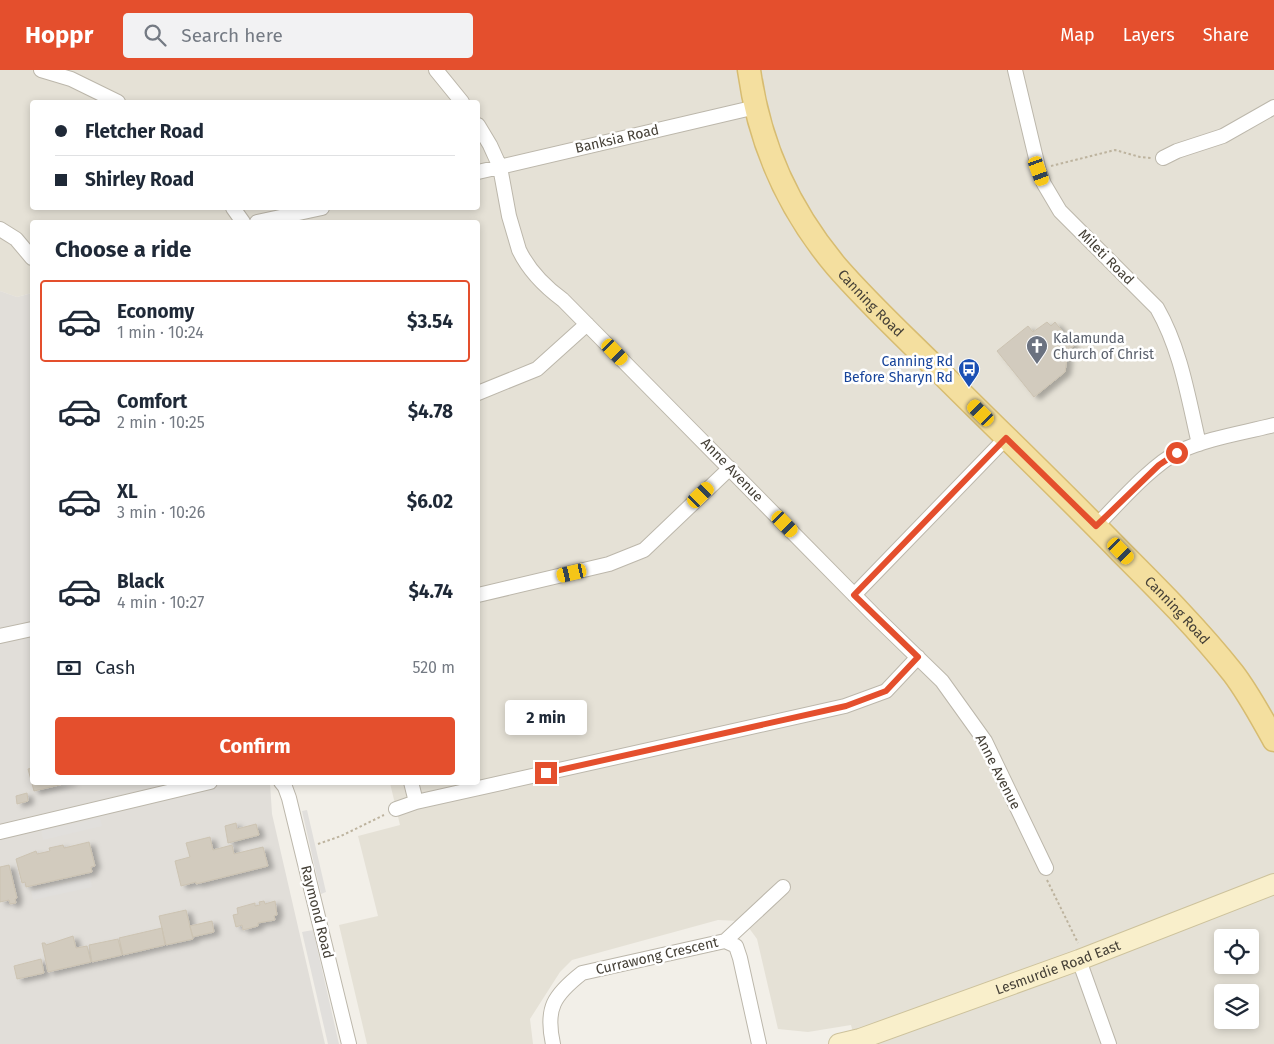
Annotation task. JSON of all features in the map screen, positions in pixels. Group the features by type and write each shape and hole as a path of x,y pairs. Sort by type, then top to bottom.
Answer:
{"main road":[{"name":"Canning Road","path":"749,70 764,136 784,187 804,223 823,248 851,282 1183,615 1234,674 1274,740"}],"street":[{"path":"40,70 71,79 114,100"},
{"path":"436,70 460,100"},
{"name":"Mileti Road","path":"1015,70 1044,184 1060,211 1157,308 1168,327 1176,348 1199,444"},
{"name":"Banksia Road","path":"480,171 756,107"},
{"path":"1163,158 1177,151 1223,136 1274,107"},
{"name":"Anne Avenue","path":"480,128 500,166 514,234 525,262 545,287 563,300 588,324 854,595 942,681 985,741 1046,868"},
{"path":"266,220 313,210"},
{"path":"0,229 16,239 30,256"},
{"path":"480,393 537,369 588,324"},
{"path":"1096,526 1159,465 1177,453 1199,444 1274,426"},
{"path":"854,595 1006,438"},
{"path":"480,594 610,564 644,550 730,468"},
{"path":"0,636 30,629"},
{"path":"396,809 416,802 846,706 886,691 918,657"},
{"path":"0,832 156,789 187,785"},
{"name":"Raymond Road","path":"284,785 289,798 349,1044"},
{"path":"412,785 416,802"},
{"name":"Lesmurdie Road East","path":"839,1044 860,1039 1079,960 1274,884"},
{"name":"Currawong Crescent","path":"553,1044 549,1026 550,1011 557,996 582,973 725,941 783,887"},
{"name":"Currawong Crescent","path":"725,941 736,946 740,958 759,1044"},
{"path":"1079,960 1109,1044"}],"path":[{"path":"1039,169 1115,150 1140,157 1163,158"},
{"path":"318,844 341,836 396,809"},
{"path":"1046,868 1046,877 1081,950 1079,960"}],"shaded area":[{"path":"0,70 1274,70 1274,1044 856,1044 851,1025 808,1032 778,1029 757,939 749,928 738,921 718,920 572,960 560,972 530,1019 533,1044 367,1044 339,925 378,916 358,836 400,825 390,785 480,785 480,220 30,220 30,294 17,297 0,291"},
{"path":"0,291 17,297 30,294 30,785 270,785 272,814 325,1044 0,1044"},
{"path":"307,810 326,892 321,894 302,811"},
{"path":"100,818 102,826 43,840 41,831"},
{"path":"90,877 92,887 33,900 31,891"},
{"path":"313,930 339,1044 328,1044 302,932"}],"building":[{"name":"Kalamunda Church of Christ","path":"1047,322 1051,326 1055,322 1074,346 1063,353 1067,358 1065,372 1034,397 997,351 1028,326 1033,332"},
{"path":"32,785 59,785 34,791"},
{"path":"27,793 28,801 17,804 16,796"},
{"path":"236,823 237,829 256,824 259,835 228,843 225,826"},
{"path":"210,837 213,850 232,845 234,854 263,847 268,866 181,886 175,861 190,857 186,843"},
{"path":"89,842 95,866 91,867 92,872 26,887 25,882 22,883 16,859 36,851 37,854 50,851 49,848 63,845 64,848"},
{"path":"9,865 17,898 15,899 16,903 10,904 9,900 0,902 0,867"},
{"path":"264,901 265,904 275,901 277,915 274,916 275,920 258,923 258,926 243,930 242,925 236,927 233,915 238,914 237,908 255,903 255,906 260,905 259,902"},
{"path":"186,910 193,939 166,945 159,916"},
{"path":"212,921 214,932 193,937 190,926"},
{"path":"162,928 165,945 123,955 119,938"},
{"path":"73,936 76,948 87,946 91,962 48,972 42,943 46,945"},
{"path":"118,939 122,955 92,962 89,945"},
{"path":"41,959 44,973 17,979 14,966"}],"place":[{"name":"Kalamunda Church of Christ","path":"1037,365"},
{"name":"Canning Rd Before Sharyn Rd","path":"969,388"}],"route":[{"path":"546,773 846,706 886,691 918,657 854,595 1006,438 1096,526 1159,465 1177,453"}]}
